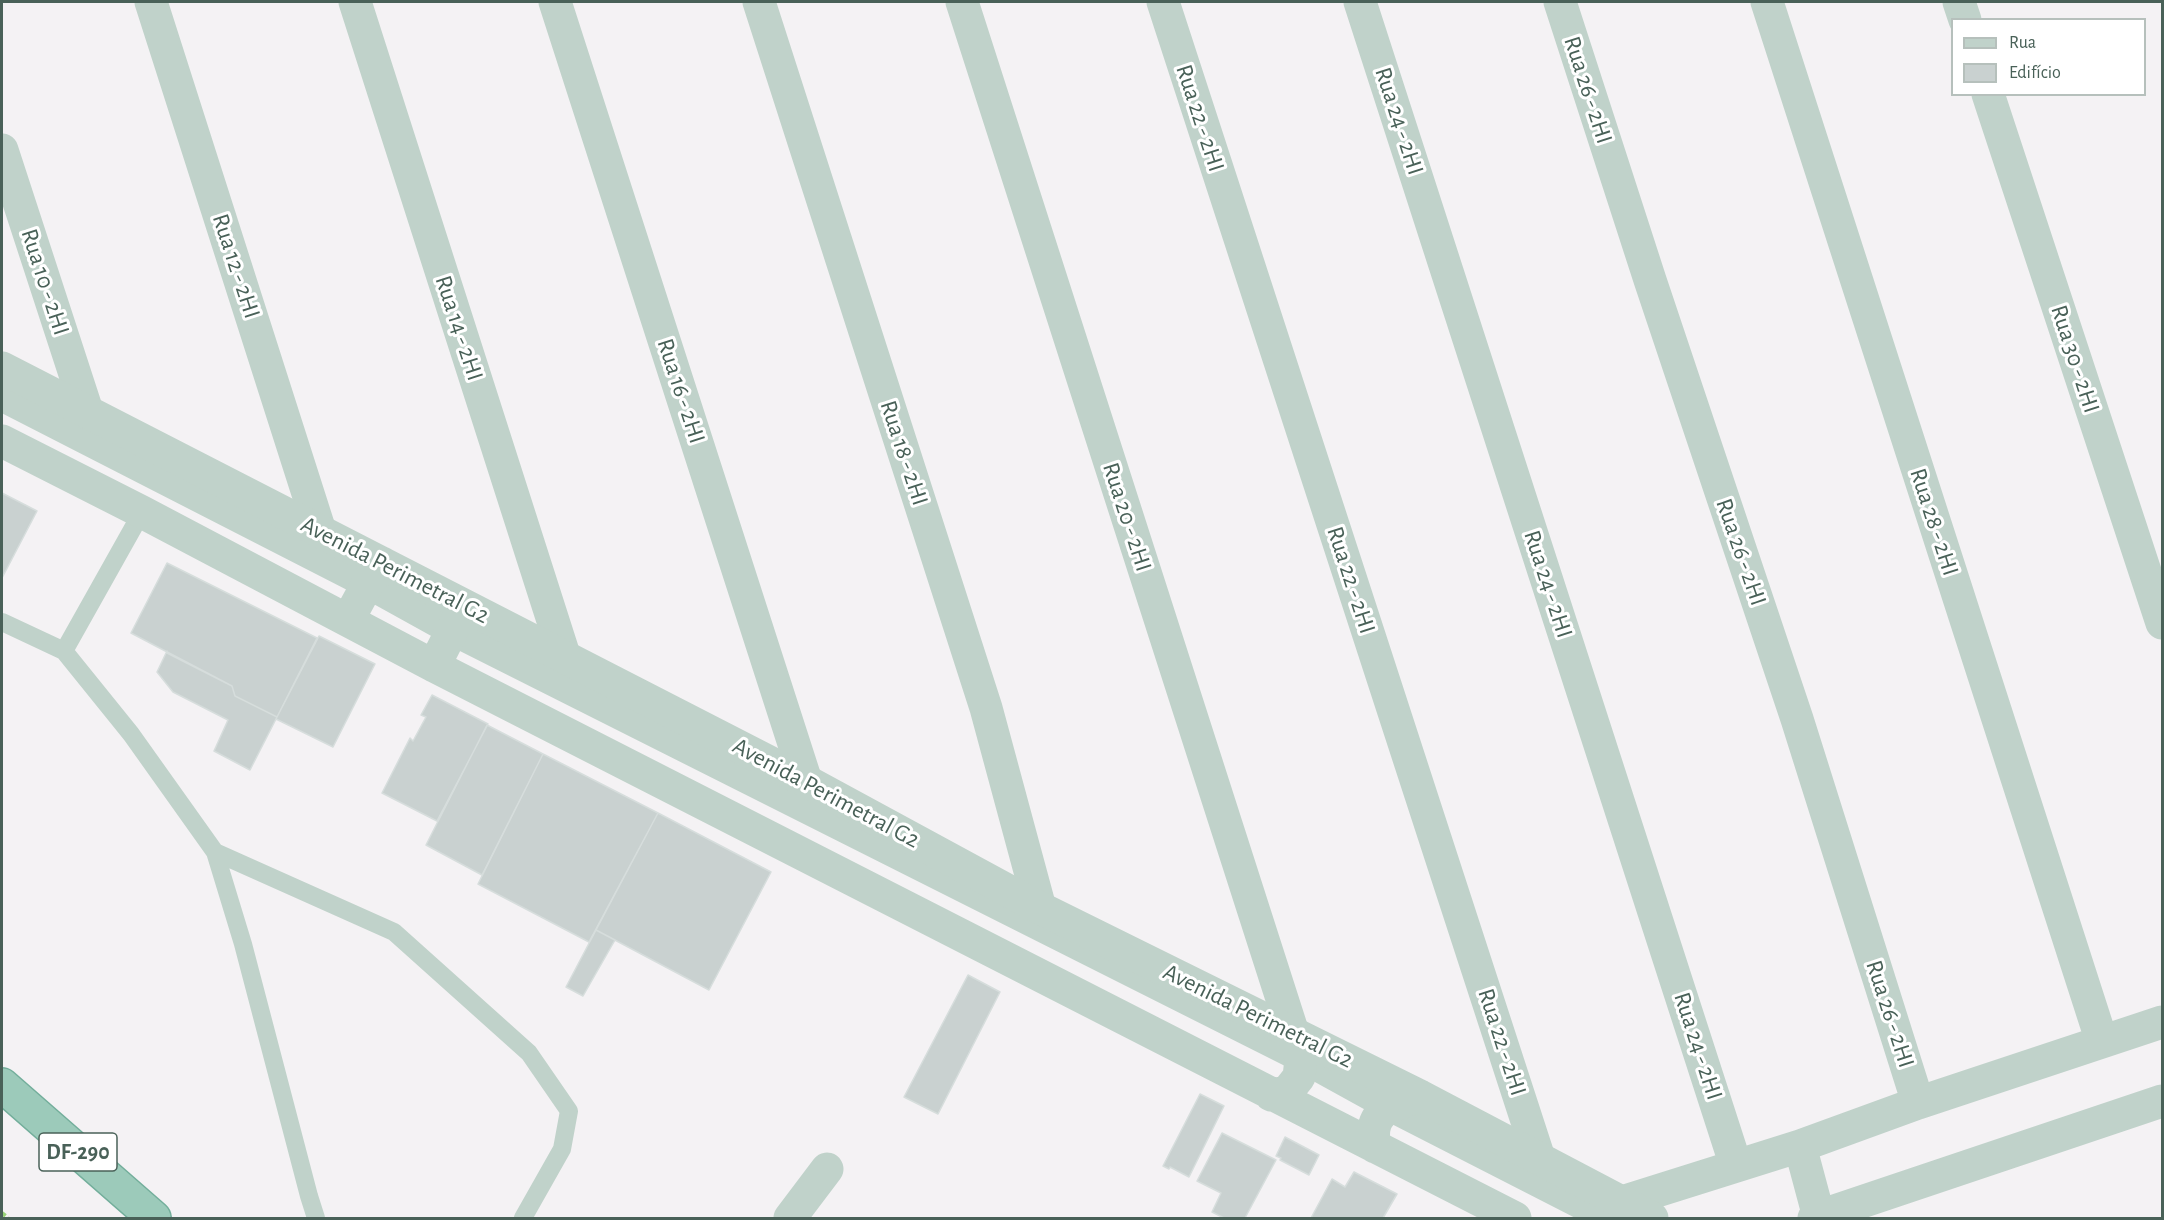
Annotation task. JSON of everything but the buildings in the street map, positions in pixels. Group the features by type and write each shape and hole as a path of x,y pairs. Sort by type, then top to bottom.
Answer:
{"highway":[{"name":"DF-290","path":"2,1085 154,1218"}],"street":[{"name":"Rua 12 - 2HI","path":"151,2 320,531"},
{"name":"Rua 14 - 2HI","path":"354,2 564,655"},
{"name":"Rua 16 - 2HI","path":"555,2 806,781"},
{"name":"Rua 18 - 2HI","path":"759,2 986,708 1040,908"},
{"name":"Rua 20 - 2HI","path":"962,2 1297,1046"},
{"name":"Rua 22 - 2HI","path":"1163,2 1539,1158"},
{"name":"Rua 24 - 2HI","path":"1360,2 1736,1166"},
{"name":"Rua 26 - 2HI","path":"1560,2 1797,719 1918,1103"},
{"name":"Rua 28 - 2HI","path":"1767,2 2102,1042"},
{"path":"1959,2 1964,18"},
{"name":"Rua 30 - 2HI","path":"1989,96 2163,623"},
{"name":"Rua 10 - 2HI","path":"2,150 88,414"},
{"name":"Avenida Perimetral G2","path":"2,368 320,531 375,574 457,619 564,655 806,781 1297,1046 1420,1096 1539,1158 1614,1210 1652,1218"},
{"path":"2,398 375,574 348,620"},
{"path":"2,441 434,666 1515,1218"},
{"path":"434,666 457,619 1297,1046 1388,1107 1614,1210 1918,1103 2163,1022"},
{"path":"1271,1095 1287,1092 1299,1077 1297,1046"},
{"path":"1375,1147 1373,1138 1375,1120 1388,1107 1420,1096"},
{"path":"1800,1146 1817,1218 2163,1101"},
{"path":"790,1218 827,1169"}],"lane":[{"path":"64,651 142,512"},
{"path":"2,621 64,651 131,734 215,852 243,944 316,1218"},
{"path":"215,852 394,932 529,1053 569,1111 562,1149 524,1218"}],"path":[{"path":"2,1213 8,1218"}]}
